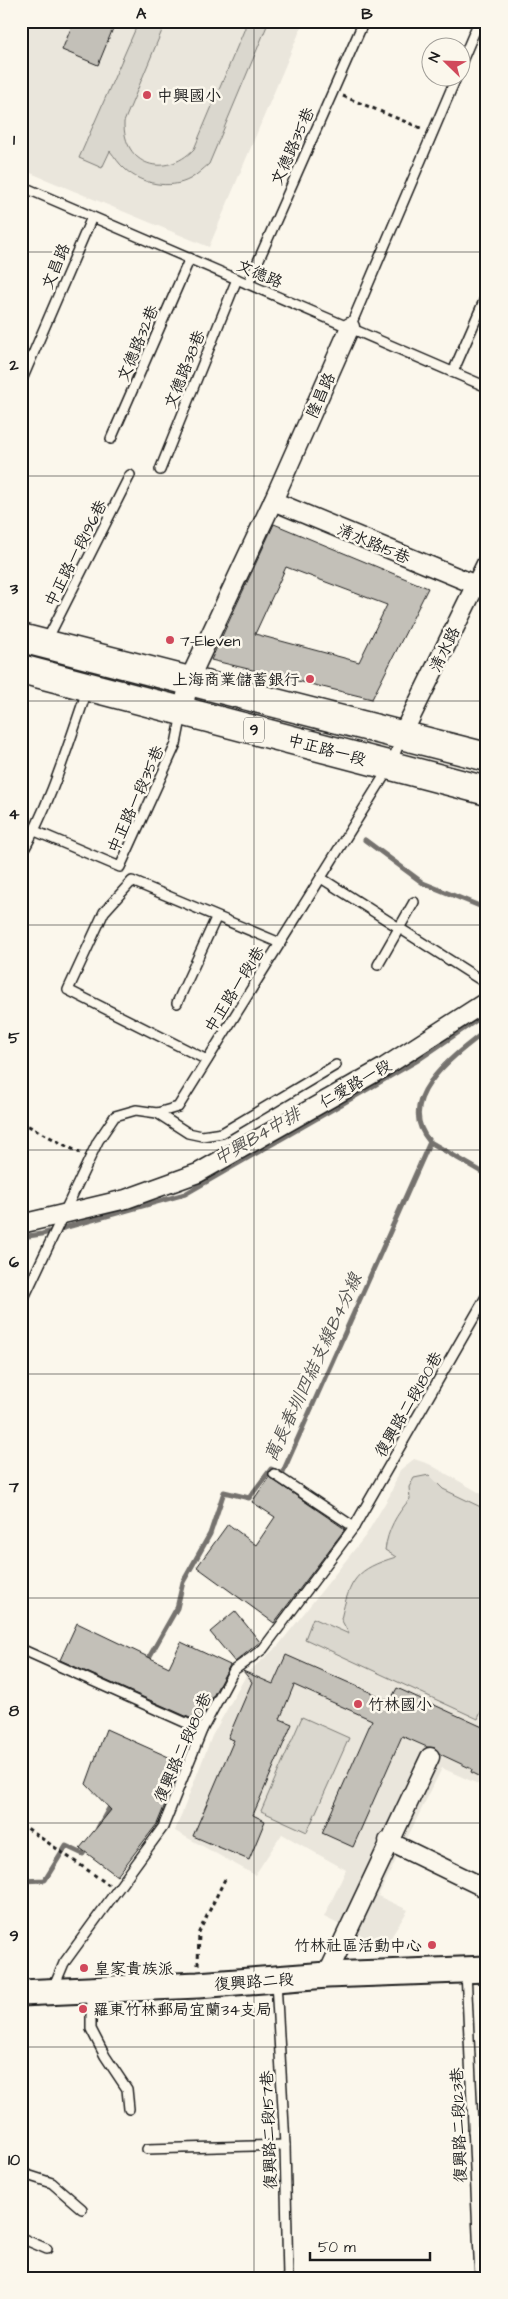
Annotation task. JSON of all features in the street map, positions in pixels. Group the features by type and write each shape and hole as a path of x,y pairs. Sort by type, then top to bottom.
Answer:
{"main road":[{"name":"中正路一段","path":"33,641 487,757"},
{"name":"中正路一段","path":"21,669 487,791"},
{"name":"復興路二段","path":"21,1994 198,1985 327,1975 476,1970"}],"street":[{"name":"隆昌路","path":"183,711 189,680 273,500 350,327"},
{"name":"清水路15巷","path":"273,500 476,585"},
{"name":"清水路","path":"402,735 487,562"},
{"name":"仁愛路一段","path":"21,1224 126,1199 198,1173 383,1068 487,1001"},
{"path":"327,1975 388,1841 430,1757"},
{"path":"388,1841 487,1889"}],"lane":[{"name":"文德路35巷","path":"248,284 364,21"},
{"path":"470,42 479,21"},
{"name":"隆昌路","path":"350,327 452,88"},
{"path":"21,198 23,187"},
{"name":"文德路","path":"23,187 487,387"},
{"name":"文昌路","path":"21,382 92,217"},
{"name":"文德路32巷","path":"111,439 190,258"},
{"name":"文德路38巷","path":"160,470 237,279"},
{"path":"453,372 487,294"},
{"name":"中正路一段196巷","path":"33,641 130,475"},
{"path":"21,855 35,831 89,686"},
{"name":"中正路一段35巷","path":"35,831 120,867 176,744 183,711"},
{"name":"中正路一段1巷","path":"21,1304 98,1141 115,1116 136,1110 156,1113 178,1107 391,766 402,735"},
{"path":"320,878 487,984"},
{"path":"207,1060 68,990 104,912 132,881 280,944"},
{"path":"378,965 414,902"},
{"path":"177,1003 216,918"},
{"path":"156,1113 188,1133 202,1136 222,1133 336,1065"},
{"name":"復興路二段180巷","path":"52,1991 64,1963 163,1827 202,1730 234,1670 263,1649 354,1527 487,1295"},
{"path":"274,1474 354,1527"},
{"path":"21,1649 202,1730"},
{"name":"復興路二段123巷","path":"476,1970 472,2131 480,2278"},
{"name":"復興路二段157巷","path":"276,1980 285,2145 288,2278"},
{"path":"91,1990 91,2029 105,2056 127,2089 129,2109"},
{"path":"472,2131 487,2130"},
{"path":"147,2149 285,2145"},
{"path":"21,2173 52,2183 82,2210"},
{"path":"477,2224 487,2224"},
{"path":"21,2238 47,2249"}],"path":[{"path":"332,91 433,133"},
{"path":"21,1122 90,1158"},
{"path":"21,1824 116,1890"},
{"path":"198,1985 199,1932 226,1877"}],"shaded area":[{"name":"中興國小","path":"21,21 304,21 209,247 21,169"},
{"path":"139,21 166,21 124,122 126,137 130,149 138,158 148,163 159,165 171,164 183,158 194,149 245,28 244,21 269,21 209,164 193,177 174,184 156,184 139,178 123,167 110,151 102,168 79,158"},
{"name":"竹林國小","path":"414,1459 429,1464 487,1497 487,1788 442,1768 378,1896 408,1910 385,1947 324,1917 346,1870 282,1834 255,1875 175,1831 212,1736 248,1672 278,1646 366,1535 390,1495 400,1470"},
{"path":"429,1475 443,1489 487,1510 487,1691 481,1694 487,1697 478,1719 305,1639 313,1618 349,1634 341,1619 352,1585 363,1571 396,1557 385,1550 391,1529 410,1499 409,1487 414,1478"},
{"path":"302,1717 349,1738 307,1832 261,1811"}],"building":[{"path":"74,21 116,21 98,65 62,50"},
{"path":"274,524 428,588 372,699 211,660","holes":["286,567 387,605 359,662 255,634"]},
{"path":"269,1477 345,1529 274,1623 197,1567 228,1524 256,1545 275,1517 252,1502"},
{"path":"235,1611 260,1642 235,1662 210,1632"},
{"path":"77,1623 169,1667 181,1642 230,1665 199,1722 60,1660"},
{"path":"286,1655 390,1701 397,1688 487,1729 487,1780 471,1772 472,1769 440,1754 435,1748 427,1747 402,1736 353,1847 322,1833 372,1720 294,1685 280,1719 292,1724 253,1815 265,1821 249,1860 193,1836 234,1740 228,1738 252,1682 243,1671 273,1684"},
{"path":"106,1729 182,1763 157,1824 117,1876 80,1848 111,1810 86,1784"}],"waterway":[{"path":"365,840 423,883 487,909"},
{"name":"中興B4中排","path":"21,1237 42,1234 185,1194 418,1060 487,1013"},
{"path":"487,1030 445,1065 433,1079 423,1094 419,1110 420,1126 430,1142 487,1175"},
{"name":"萬長春圳四結支線B4分線","path":"147,1661 177,1608 183,1582 210,1534 224,1492 249,1498 271,1469 282,1474 430,1142"},
{"name":"萬長春圳四結支線B4分線","path":"192,1745 206,1709"},
{"name":"萬長春圳四結支線B4分線","path":"98,1828 112,1803"},
{"name":"萬長春圳四結支線B4分線","path":"21,1881 45,1880 66,1846 83,1854 87,1846"}],"place":[{"name":"中興國小","path":"147,95"},
{"name":"7-Eleven","path":"170,640"},
{"name":"上海商業儲蓄銀行","path":"310,679"},
{"name":"竹林國小","path":"358,1704"},
{"name":"竹林社區活動中心","path":"432,1945"},
{"name":"皇家貴族派","path":"84,1968"},
{"name":"羅東竹林郵局宜蘭34支局","path":"83,2009"}]}
